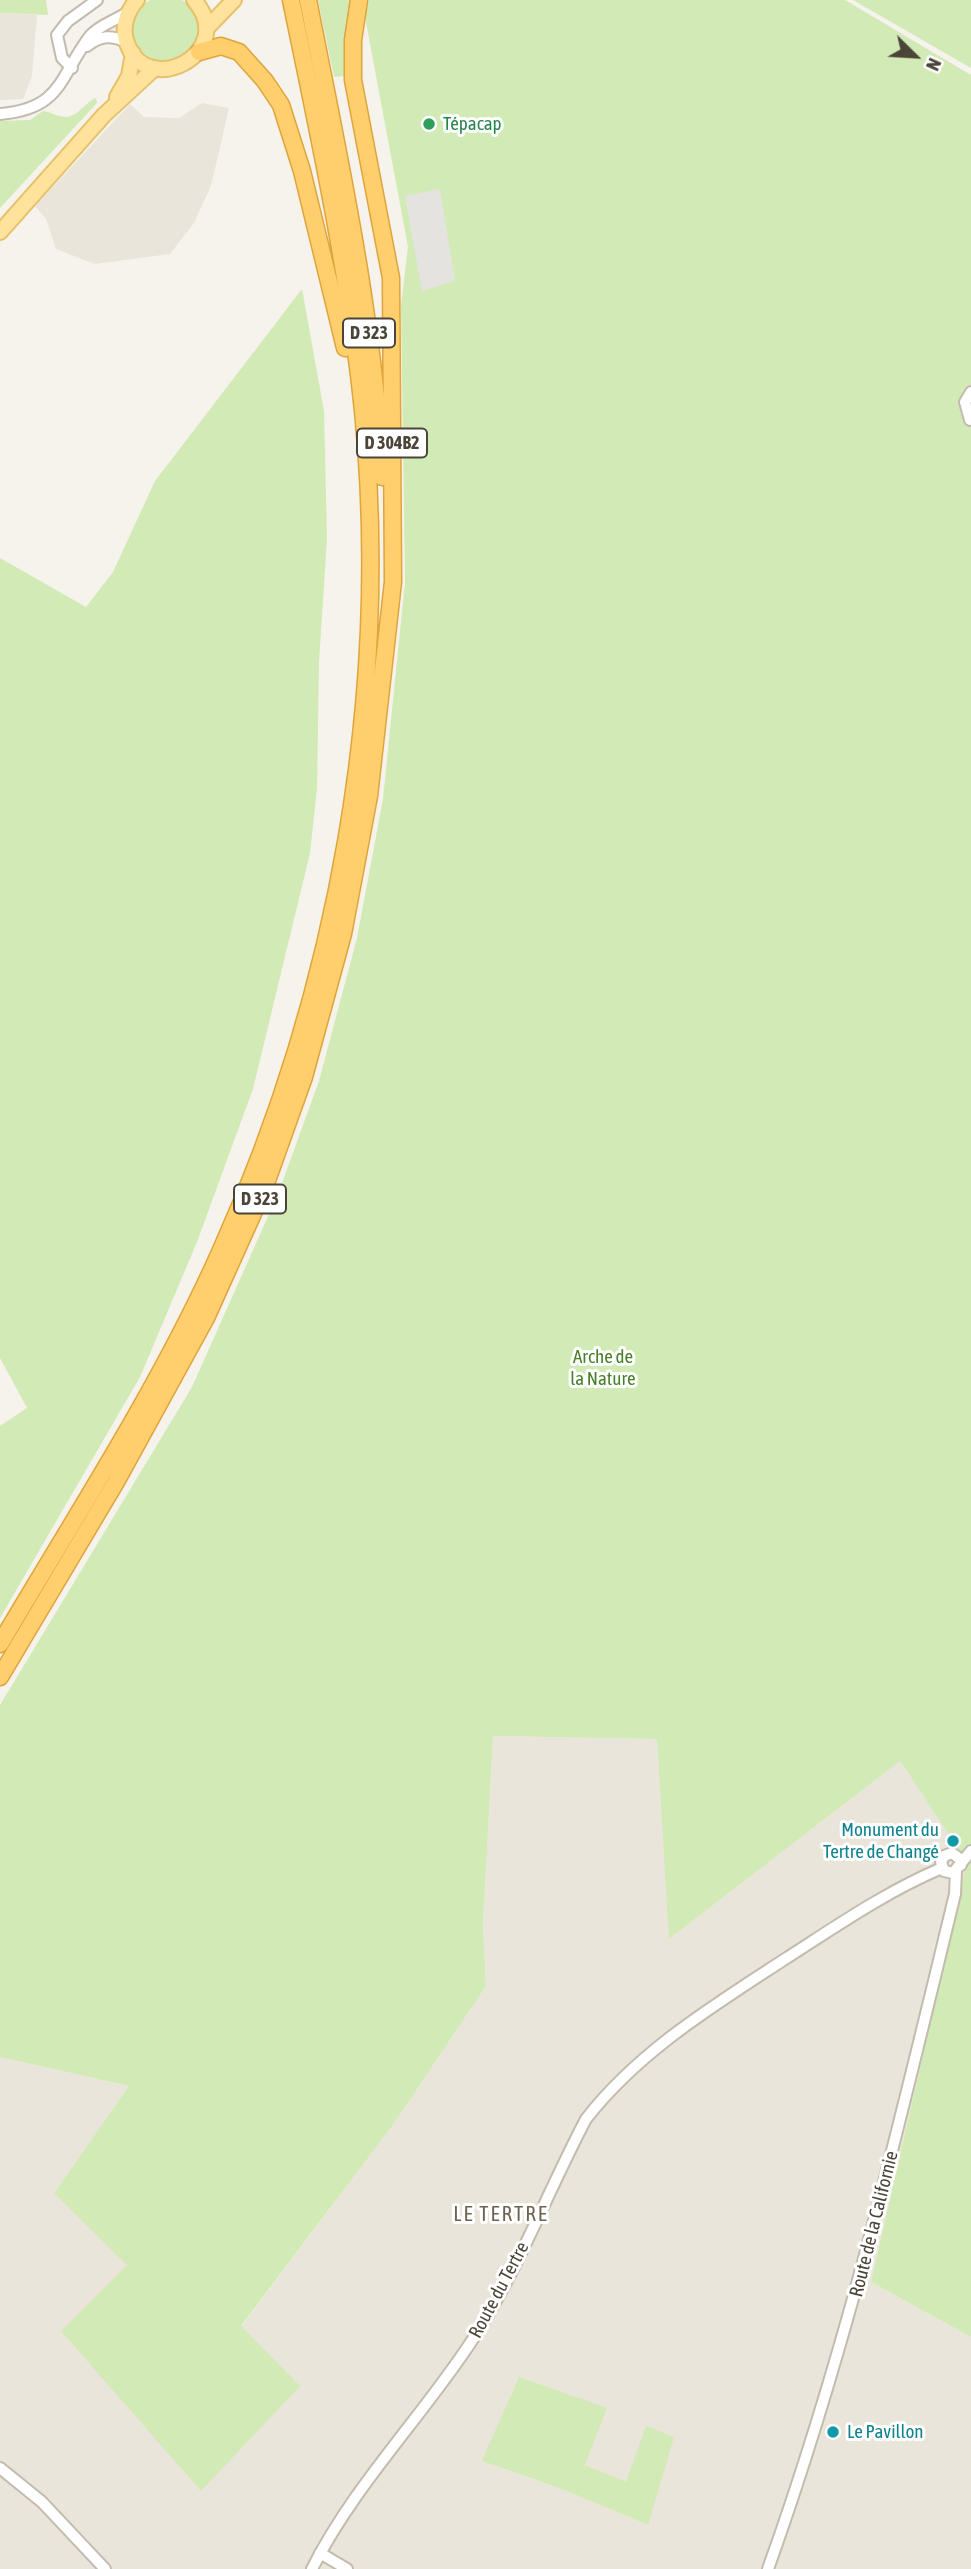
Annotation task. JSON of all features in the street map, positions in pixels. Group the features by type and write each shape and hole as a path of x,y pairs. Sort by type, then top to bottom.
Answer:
{"highway":[{"name":"D 304B2","path":"359,0 353,40 353,80 391,278 393,582 382,671"},
{"name":"D 323","path":"0,1676 116,1482 206,1318 264,1189 304,1077 343,934 369,796 382,671 385,540 379,407 364,288 297,2"},
{"name":"D 323","path":"0,1644 127,1429 199,1296 241,1205 291,1066 328,931 358,757 369,602 366,447 347,290 297,2"},
{"path":"199,52 221,46 239,52 274,93 288,121 342,331 354,409 366,447"}],"main road":[{"path":"194,0 202,10 206,29"},
{"path":"0,232 104,115 155,68 180,67 199,52 206,29 234,0"},
{"path":"104,115 129,76 133,6"},
{"path":"130,47 155,68"}],"street":[{"path":"72,68 62,58 57,35 68,22 97,0"},
{"path":"0,114 31,109 50,99 95,31 133,6"},
{"path":"84,47 97,38 110,36 130,47"},
{"path":"970,420 965,402 971,392"},
{"path":"958,1869 955,1854 971,1843"},
{"path":"942,1868 946,1872 958,1869 971,1851"},
{"name":"Route du Tertre","path":"312,2569 320,2553 485,2319 510,2275 580,2130 603,2097 663,2041 839,1924 942,1868 944,1856 955,1854"},
{"name":"Route de la Californie","path":"768,2569 812,2443 856,2293 955,1894 958,1869"},
{"path":"0,2468 42,2502 105,2569"},
{"path":"320,2553 347,2569"}],"shaded area":[{"path":"0,13 37,15 32,76 23,99 0,100"},
{"path":"202,103 229,108 211,186 194,223 170,254 95,264 56,249 46,219 35,206 130,104 144,117 179,118"},
{"path":"440,189 455,281 422,291 405,196"},
{"path":"493,1736 657,1739 670,1938 900,1761 967,1862 871,2282 971,2337 971,2569 0,2569 0,2057 129,2086 54,2193 241,2327 393,2125 486,1986 483,1924","holes":["606,2408 585,2465 627,2483 646,2426 648,2525 562,2489 482,2461"]}],"green space":[{"path":"166,-4 179,-1 189,6 196,16 199,29 196,42 189,52 179,59 166,62 153,59 143,52 136,42 133,29 136,16 143,6 153,-1"},
{"path":"0,0 46,0 48,15 0,13"},
{"path":"318,0 355,0 345,76 334,77"},
{"name":"Arche de la Nature","path":"369,0 845,0 971,75 971,2337 871,2282 967,1862 900,1761 669,1939 657,1739 493,1736 483,1924 486,1986 393,2125 241,2326 300,2386 201,2491 61,2331 127,2265 54,2193 129,2086 0,2057 0,1705 192,1387 278,1194 319,1081 357,938 383,799 405,582 401,305 408,247 365,17"},
{"path":"853,0 971,0 971,68"},
{"path":"96,98 97,103 0,208 0,121 30,120 43,111 63,117 70,116"},
{"path":"302,289 324,411 327,539 319,662 317,789 310,853 253,1089 197,1242 140,1377 0,1618 0,1426 27,1408 0,1358 0,558 86,607 113,572 155,481"},
{"path":"519,2377 607,2408 585,2465 626,2482 646,2426 674,2437 648,2525 562,2489 482,2461"}],"place":[{"name":"Tépacap","path":"429,124"},
{"name":"Monument du Tertre de Changé","path":"953,1841"},
{"name":"Le Pavillon","path":"833,2432"}],"district":[{"name":"LE TERTRE","path":"501,2214"}]}
